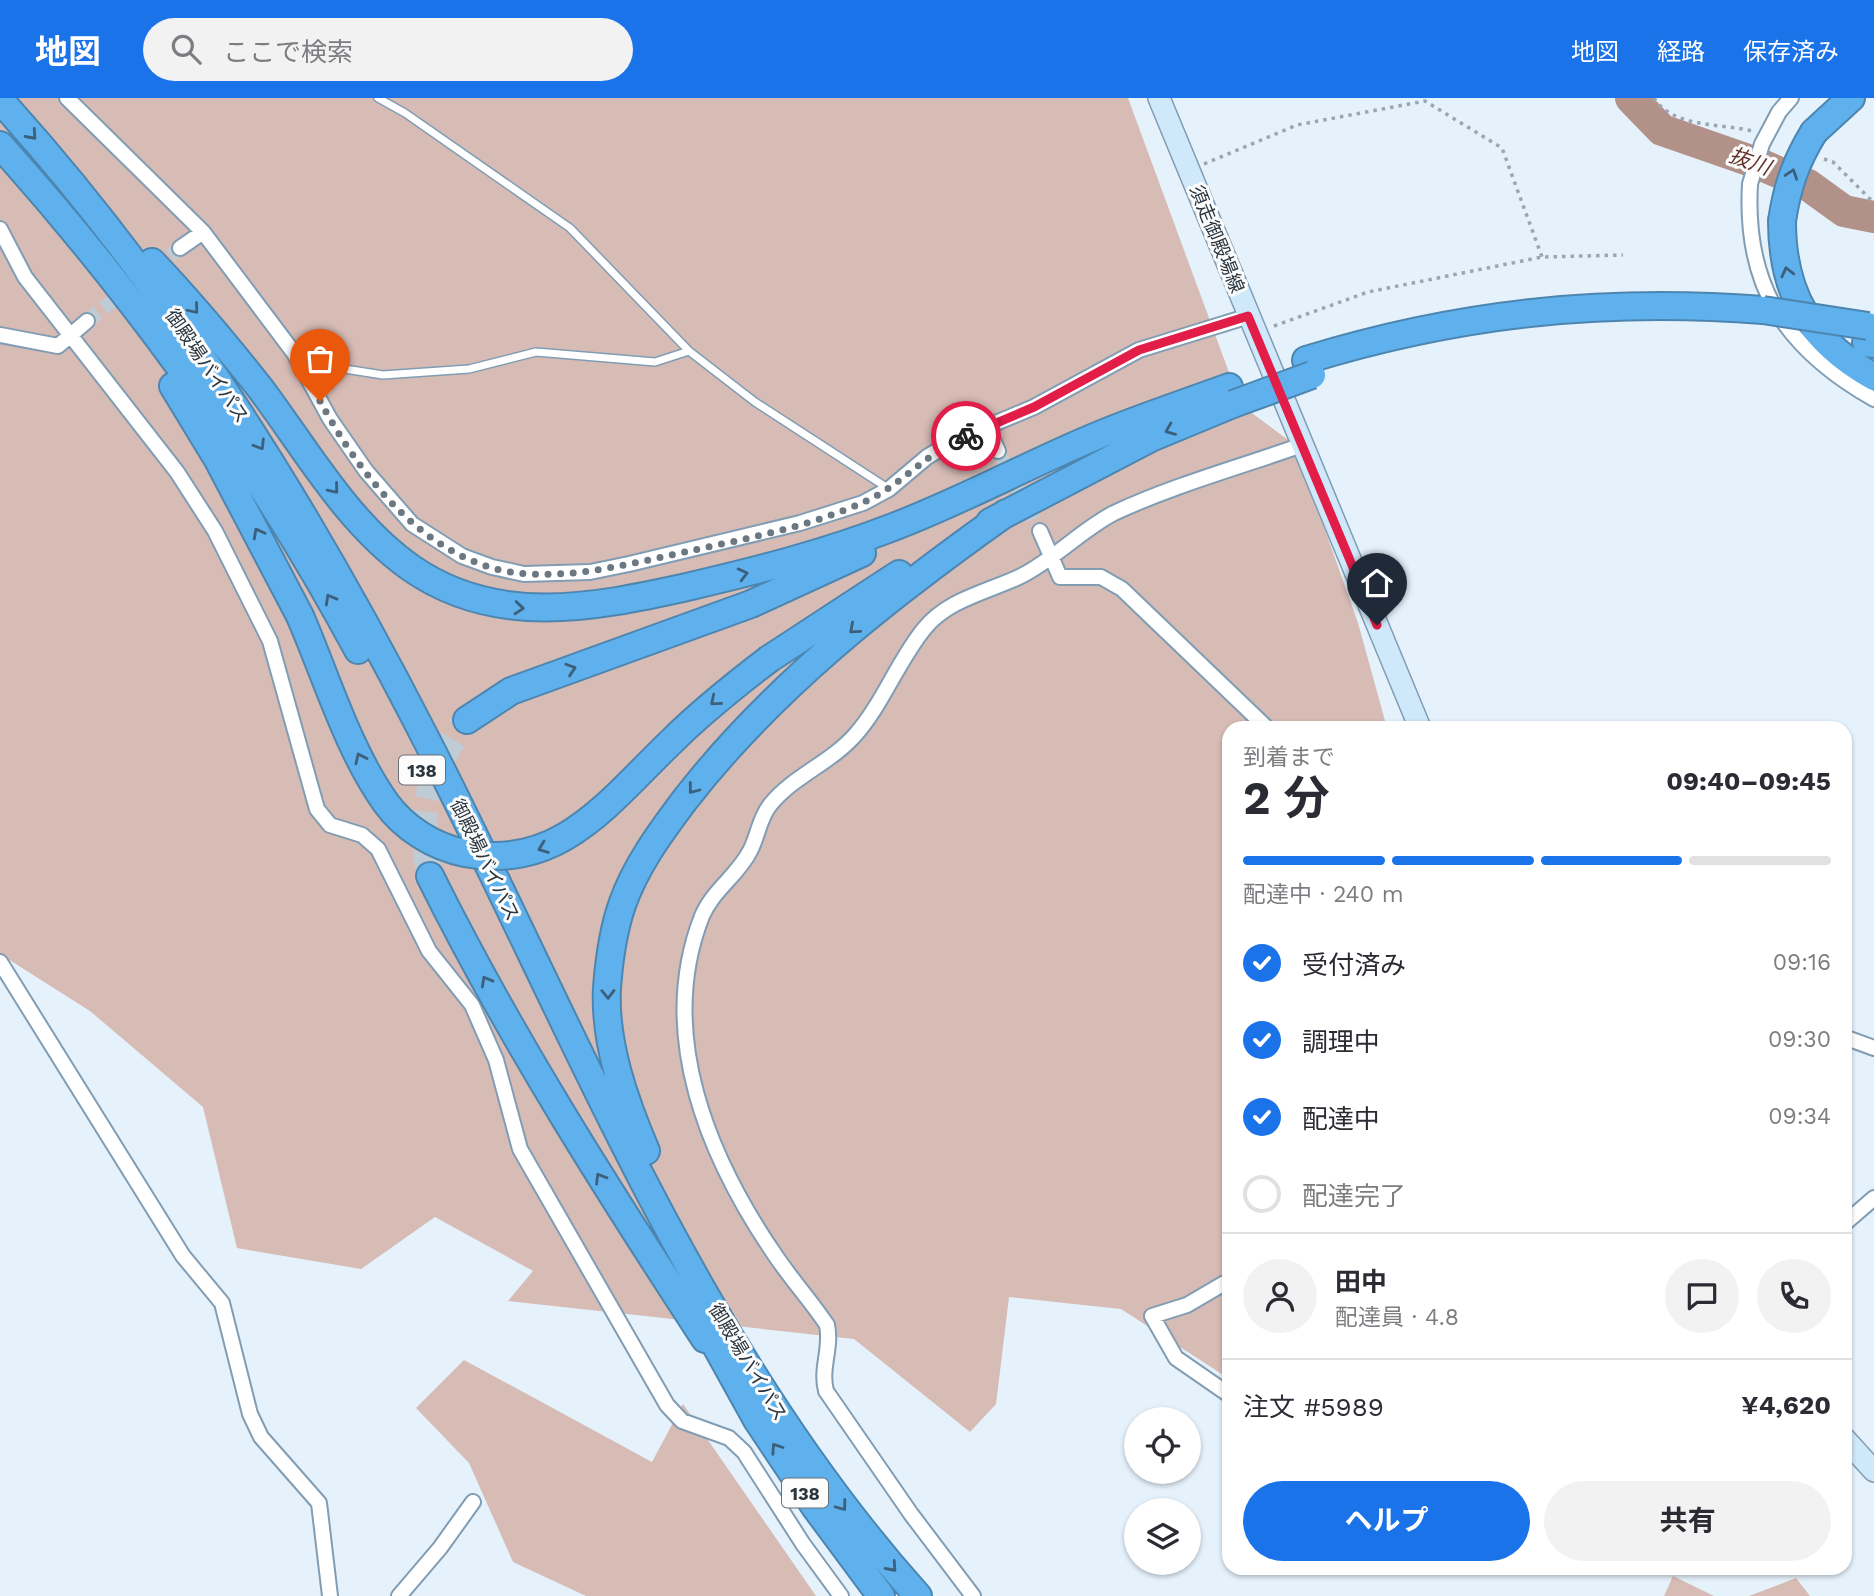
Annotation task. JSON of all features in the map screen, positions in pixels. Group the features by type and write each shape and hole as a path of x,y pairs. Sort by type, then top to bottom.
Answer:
{"highway":[{"path":"1851,98 1814,132 1796,161 1786,191 1782,221 1786,276 1809,324 1843,357 1874,377"},
{"name":"御殿場バイパス","path":"0,100 64,170 159,294 215,375 342,580 427,741 630,1154 702,1287 766,1415 866,1538 918,1596"},
{"path":"9,155 153,351 224,471 300,616 352,740 371,780 388,806 407,825 432,843 482,857 537,851 566,838 592,819 714,702 769,659 863,596 1006,513 1231,396"},
{"name":"御殿場バイパス","path":"9,155 84,243 196,390 266,493 326,590 412,748 625,1180 857,1564 881,1596"},
{"path":"64,170 178,290 258,386 333,488 371,531 410,567 457,593 498,606 542,610 598,605 741,575 827,551 890,529 1093,437 1145,419 1231,396 1309,368 1433,343 1548,326 1762,319 1870,335"},
{"path":"467,720 511,691 680,631 830,569 1145,419"},
{"path":"766,1415 631,1113 609,1023 607,990 617,925 640,866 664,827 736,741 812,667 889,599 1006,513"},
{"path":"430,876 538,1073 606,1188 766,1415"}],"main road":[{"name":"須走御殿場線","path":"1159,98 1417,721"},
{"path":"1852,1447 1874,1471"}],"street":[{"path":"67,98 203,232 293,353 330,419 398,509 434,540 492,567 524,574 556,574 629,565 800,523 863,503 890,489 927,457 953,441 1034,407 1139,350 1252,324"},
{"path":"1791,98 1779,113 1762,144 1750,184 1751,247 1772,304 1800,345 1834,374 1874,399"},
{"path":"0,229 25,277 177,472 215,531 270,640 317,809 330,825 362,835 378,849 429,951 472,1005 496,1060 520,1150 667,1405 682,1421 729,1438 744,1452 803,1544 841,1596"},
{"path":"180,248 203,232"},
{"path":"0,335 58,346 87,321"},
{"path":"987,427 998,451"},
{"path":"972,1596 911,1514 826,1391 823,1380 830,1339 827,1325 774,1254 726,1172 692,1086 686,1051 685,984 692,944 704,911 751,850 757,828 781,792 816,769 857,733 924,629 941,613 962,600 1022,575 1121,510 1302,445"},
{"path":"1040,531 1060,577 1101,577 1122,589 1260,721"},
{"path":"0,962 183,1256 222,1303 261,1437 319,1503 330,1596"},
{"path":"1852,1040 1874,1048"},
{"path":"1852,1217 1874,1198"},
{"path":"1222,1285 1187,1305 1152,1316 1176,1358 1222,1390"},
{"path":"399,1596 440,1548 473,1502"}],"lane":[{"path":"378,98 405,113 570,228 689,351 755,402 890,489"},
{"path":"293,353 326,366 383,375 469,369 536,352 655,362 689,351"}],"path":[{"path":"1189,170 1297,125 1425,101 1502,148 1542,257"},
{"path":"1252,324 1368,292 1542,257 1623,256"}],"shaded area":[{"path":"0,98 1128,98 1241,405 1295,445 1358,623 1385,721 1222,721 1222,1374 1121,1309 1009,1297 996,1404 970,1432 854,1339 508,1301 533,1271 435,1217 361,1269 237,1248 203,1107 90,1011 0,954"},
{"path":"464,1360 652,1462 683,1404 816,1596 586,1596 513,1562 469,1463 416,1408"},
{"path":"1673,1576 1714,1596 1664,1596"},
{"path":"1796,1578 1810,1596 1749,1596"}],"waterway":[{"name":"抜川","path":"1631,98 1662,130 1757,163 1808,185 1844,211 1874,217"}],"tunnel":[{"path":"154,269 180,248"},
{"path":"87,321 127,290"},
{"path":"998,451 1040,531"},
{"path":"430,876 424,832 429,794 443,757 467,720"}],"way so far":[{"path":"320,401 366,471 412,524 462,556 492,567 524,574 590,572 629,565 800,523 863,503 890,489 927,457 966,436"}],"route":[{"path":"966,436 1034,407 1091,373 1139,350 1248,316 1377,625"}]}
